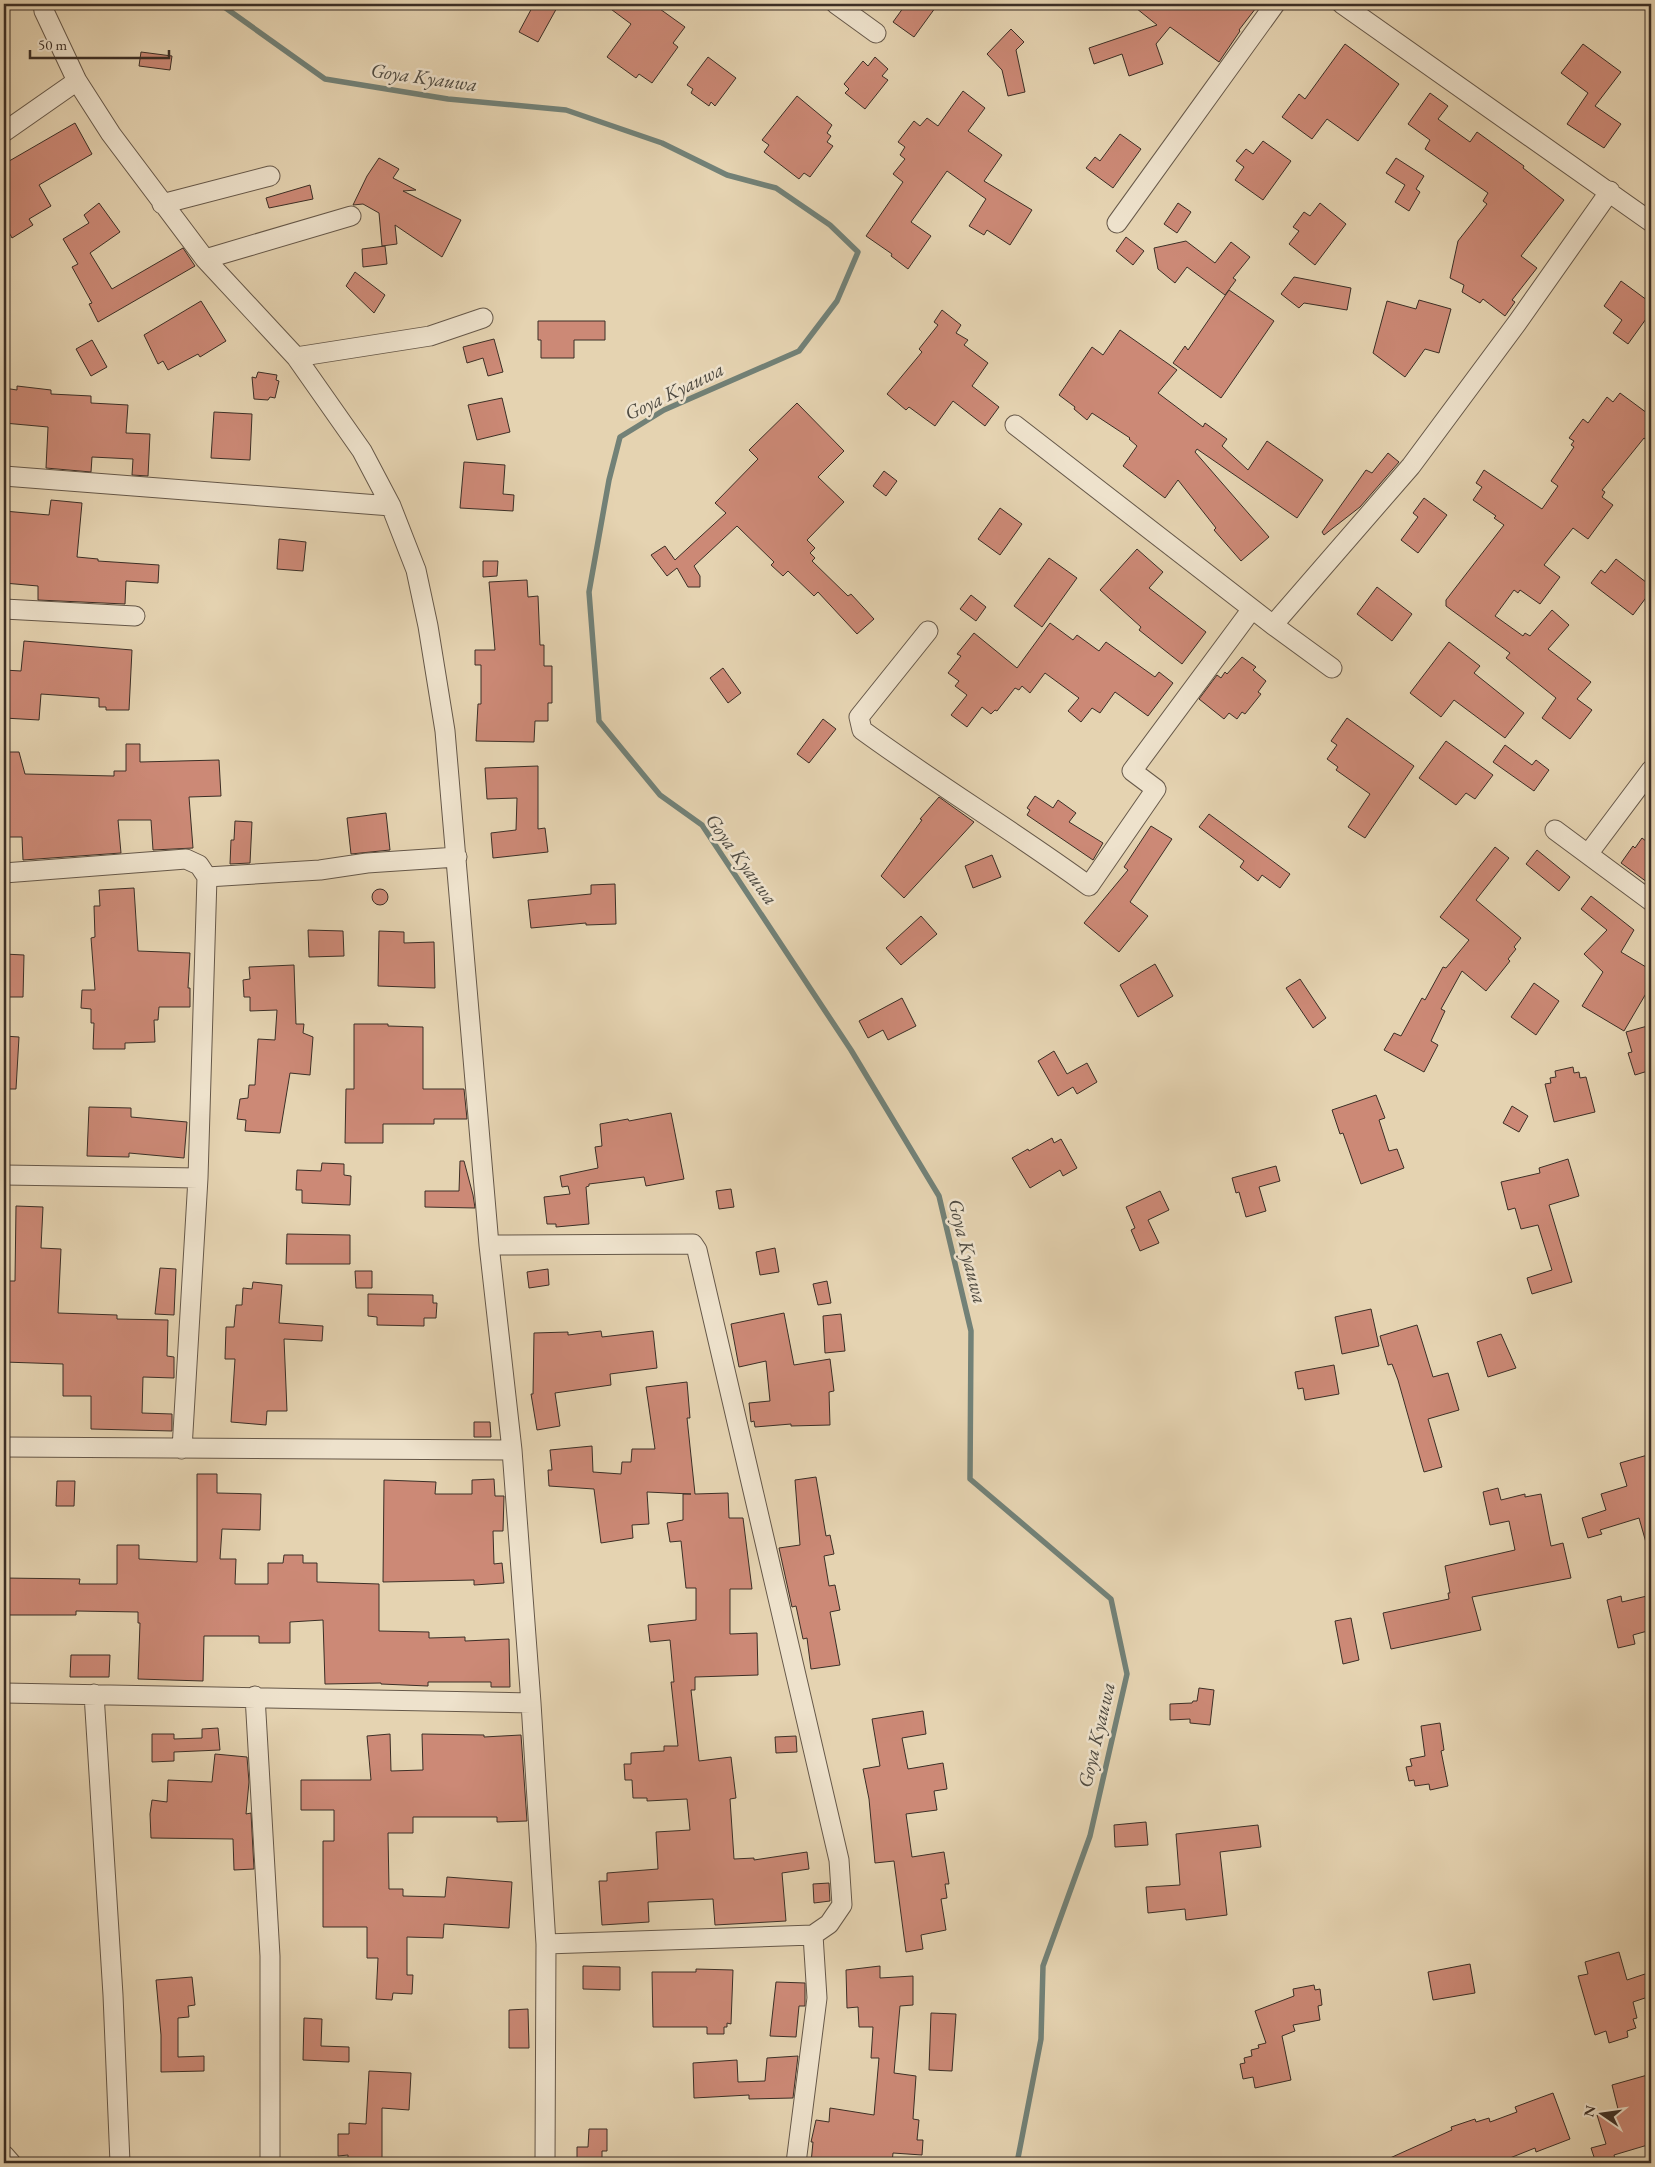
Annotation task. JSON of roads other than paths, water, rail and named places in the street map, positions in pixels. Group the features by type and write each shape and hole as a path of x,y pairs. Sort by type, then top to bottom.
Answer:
{"street":[{"path":"42,4 77,81 111,134 205,259 296,356 362,451 391,506 416,570 428,626 445,731 489,1246 512,1450 531,1702 546,1944 545,2163"},
{"path":"836,4 876,34"},
{"path":"1117,223 1276,4"},
{"path":"1342,4 1610,191 1651,222"},
{"path":"4,132 77,81"},
{"path":"162,204 270,176"},
{"path":"1273,625 1411,466 1517,323 1610,191"},
{"path":"205,259 351,216"},
{"path":"296,356 430,336 483,318"},
{"path":"1015,425 1252,609 1332,668"},
{"path":"4,476 391,506"},
{"path":"4,609 135,616"},
{"path":"928,631 859,717 862,730 915,769 1041,851 1089,886 1156,789 1132,771 1252,609"},
{"path":"1588,854 1651,770"},
{"path":"1555,830 1651,901"},
{"path":"207,877 320,870 367,863 457,857"},
{"path":"4,873 186,859 199,865 207,877 198,1178 182,1449"},
{"path":"4,1175 198,1178"},
{"path":"489,1246 693,1244 697,1250 838,1860 842,1905 829,1924 812,1935 546,1944"},
{"path":"4,1447 512,1450"},
{"path":"4,1693 531,1702"},
{"path":"94,1694 112,1985 120,2163"},
{"path":"255,1696 270,1956 270,2163"},
{"path":"796,2163 817,1998 812,1935"},
{"path":"4,2155 11,2163"}],"waterway":[{"name":"Goya Kyauwa","path":"220,4 325,79 448,99 566,110 662,143 727,175 776,188 830,225 858,252 837,301 799,351 664,410 620,437 609,480 589,592 599,721 660,795 702,825 851,1050 939,1196 971,1331 970,1479 1111,1599 1127,1674 1090,1836 1043,1966 1041,2039 1017,2163"}]}
